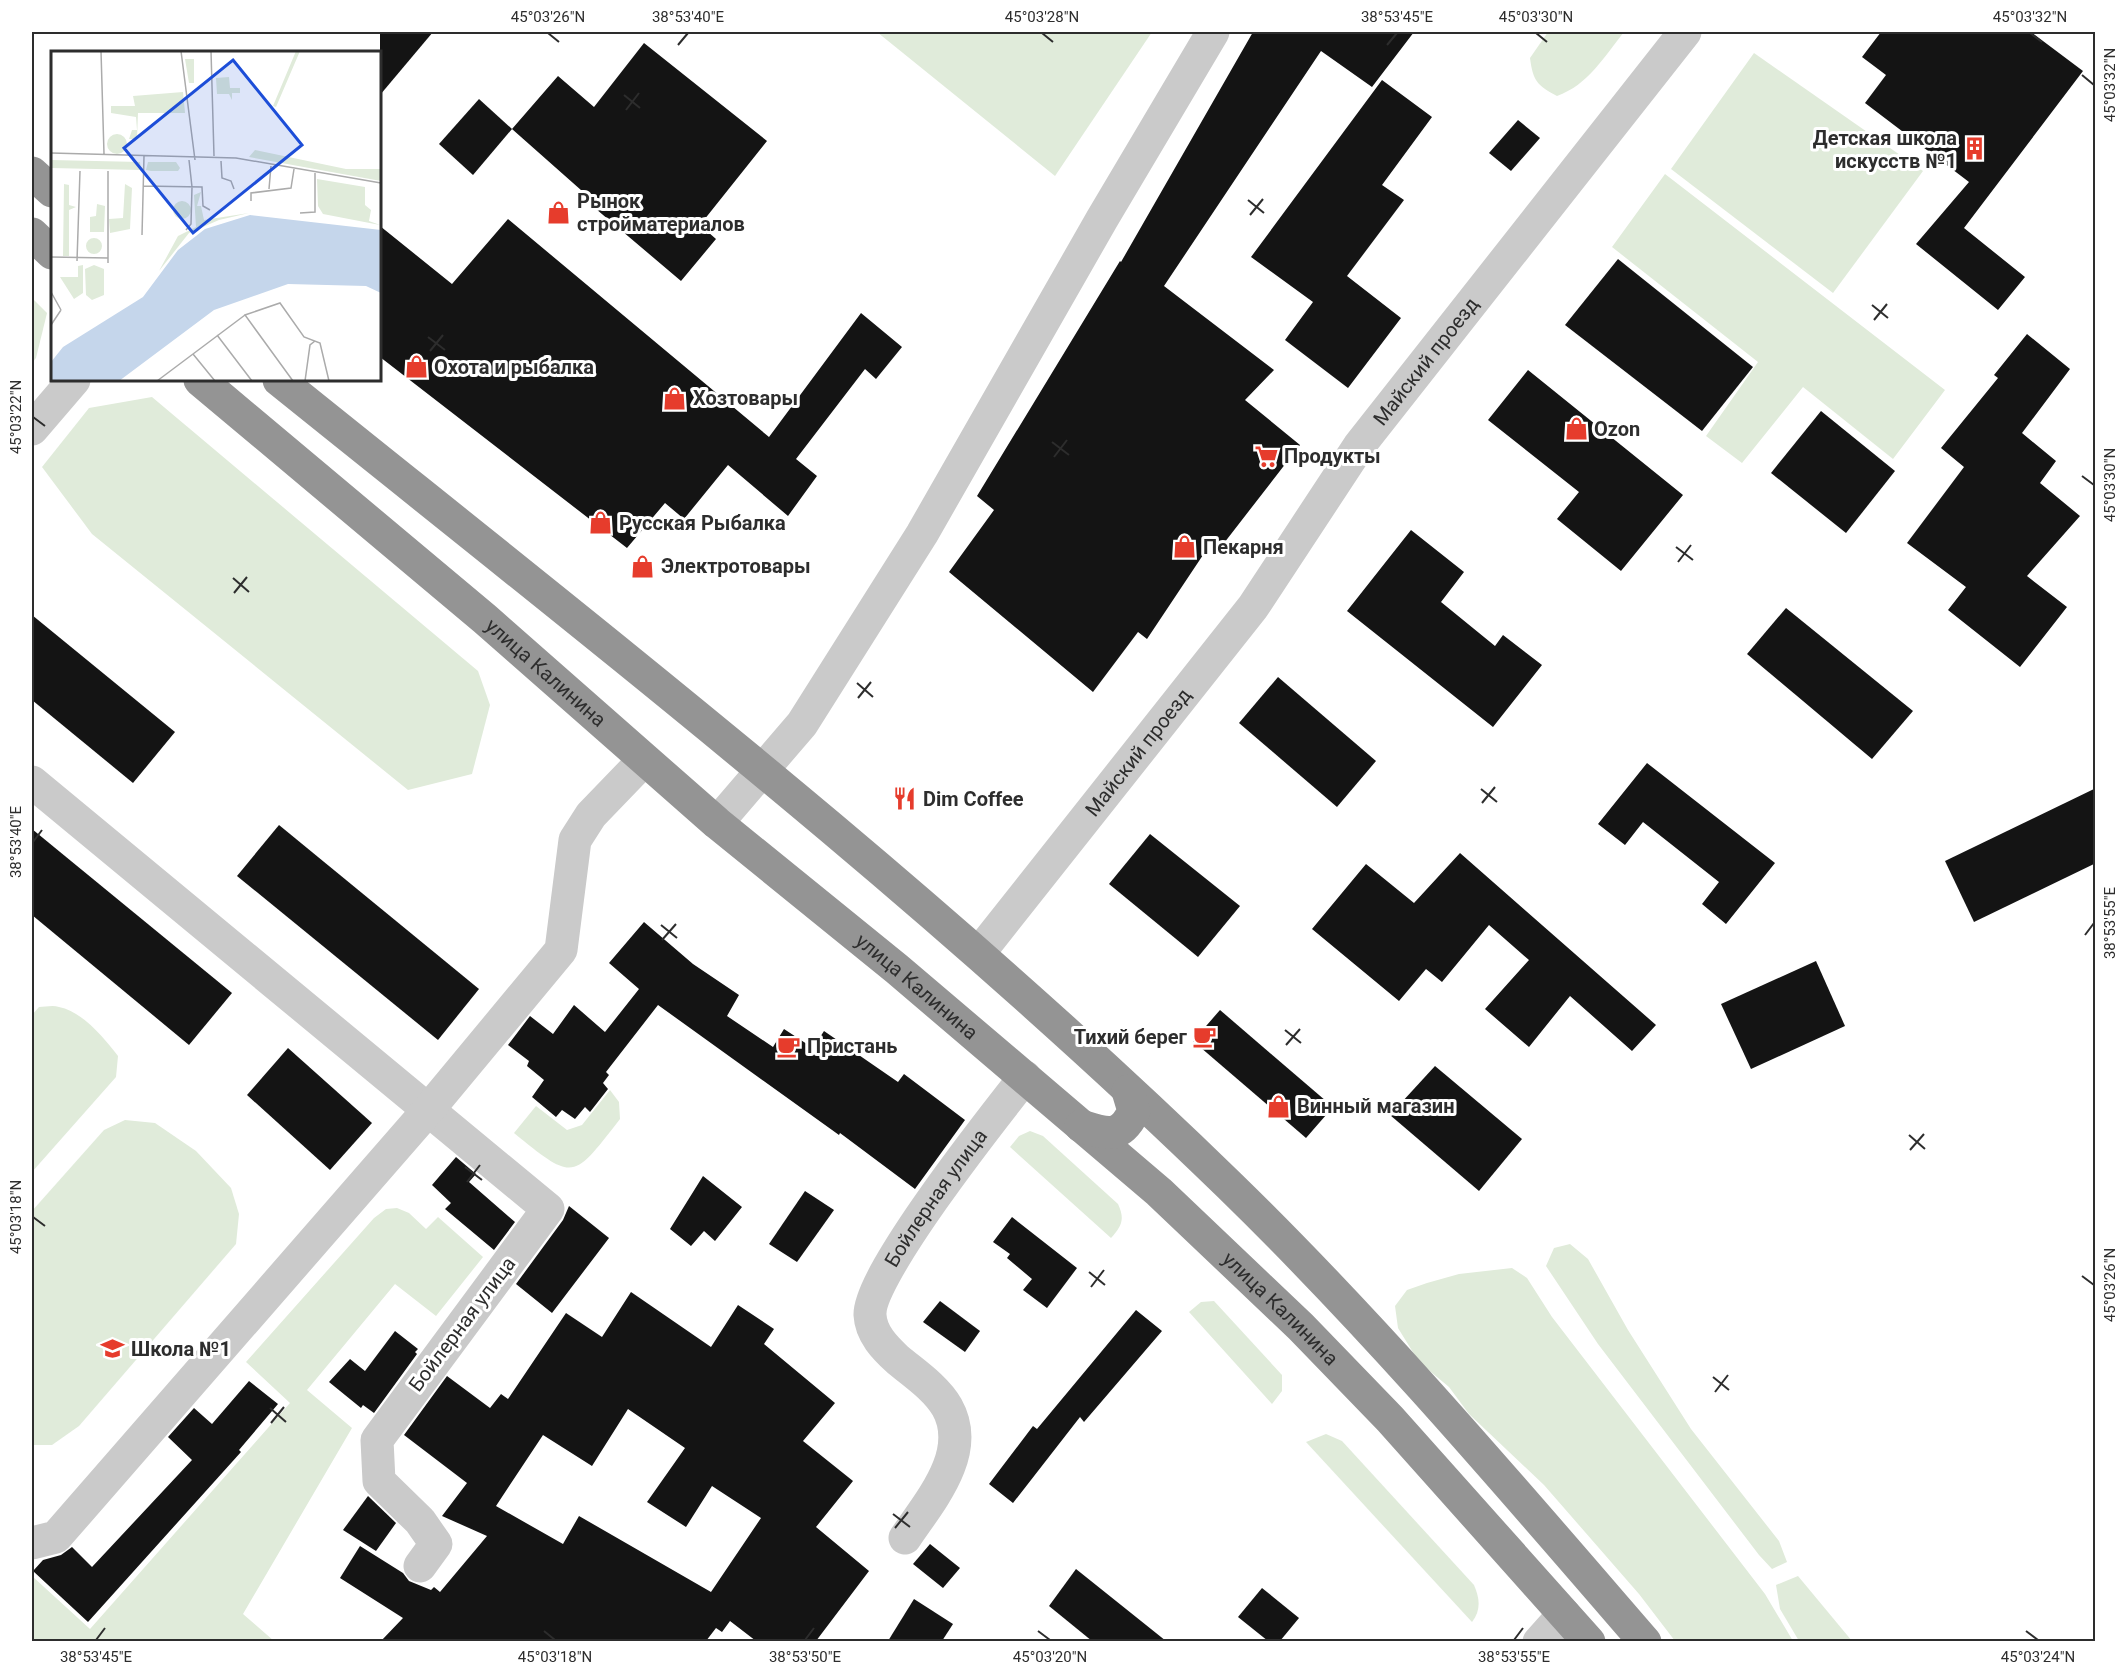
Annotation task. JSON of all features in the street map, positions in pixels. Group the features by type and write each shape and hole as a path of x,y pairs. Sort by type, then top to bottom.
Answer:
{"highway":[{"path":"32,173 51,190"},
{"path":"32,234 51,252"},
{"name":"улица Калинина","path":"201,381 485,619 717,823 1025,1077 1159,1192 1301,1327 1390,1419 1589,1641"},
{"path":"280,381 762,770 979,953 1229,1185 1346,1304 1645,1641"},
{"path":"1081,1126 1106,1133 1119,1131 1128,1124 1134,1111 1128,1091"}],"street":[{"path":"717,823 802,724 922,534 1102,219 1214,32"},
{"name":"Майский проезд","path":"979,953 1253,607 1359,446 1685,32"},
{"path":"32,429 73,381"},
{"path":"32,1543 56,1537 429,1108 561,950 575,840 591,815 644,760"},
{"path":"32,783 429,1108"},
{"name":"Бойлерная улица","path":"905,1538 947,1471 954,1451 953,1420 934,1390 889,1352 873,1331 871,1302 890,1266 963,1157 1025,1077"},
{"name":"Бойлерная улица","path":"420,1566 436,1545 420,1521 379,1481 376,1440 548,1209 429,1108"},
{"path":"1539,1641 1564,1614"}],"green space":[{"path":"877,32 1152,32 1055,176"},
{"path":"1548,32 1624,32 1587,78 1557,96 1537,82 1530,58"},
{"path":"1754,53 1923,171 1833,293 1671,169"},
{"path":"1665,174 1945,390 1893,459 1803,387 1742,463 1706,436 1758,362 1612,247"},
{"path":"32,298 47,313 36,358 32,363"},
{"path":"152,397 478,671 490,705 472,774 408,790 92,534 42,467 89,408"},
{"path":"57,1006 76,1014 100,1034 118,1056 116,1077 32,1172 32,1015 39,1007"},
{"path":"610,1090 619,1102 620,1119 582,1163 572,1167 562,1166 534,1149 514,1133 536,1106 567,1130 582,1125"},
{"path":"125,1120 155,1123 196,1151 231,1188 239,1214 236,1244 79,1426 52,1445 32,1445 32,1211 104,1130"},
{"path":"1030,1131 1043,1136 1118,1204 1121,1222 1111,1238 1010,1147 1019,1136"},
{"path":"397,1208 409,1213 426,1229 438,1217 483,1257 436,1316 395,1284 307,1390 352,1428 243,1614 274,1641 32,1641 32,1576 90,1629 290,1403 246,1362 374,1218 386,1209"},
{"path":"1570,1244 1588,1259 1628,1330 1691,1429 1779,1541 1787,1562 1772,1569 1759,1555 1598,1344 1546,1266 1554,1248"},
{"path":"1512,1268 1527,1278 1552,1317 1765,1594 1793,1641 1675,1641 1639,1594 1544,1485 1469,1414 1449,1387 1419,1362 1398,1328 1395,1306 1407,1290 1459,1274"},
{"path":"1214,1301 1282,1375 1282,1391 1272,1404 1189,1312 1201,1302"},
{"path":"1326,1434 1342,1441 1474,1585 1479,1604 1472,1622 1306,1442"},
{"path":"1798,1576 1852,1641 1799,1641 1780,1609 1776,1585"}],"building":[{"path":"380,32 433,32 381,94"},
{"path":"1253,32 1414,32 1372,87 1321,51 1164,286 1274,370 1245,400 1300,445 1221,547 1213,540 1147,639 1138,632 1093,692 949,572 994,510 977,496 1121,262"},
{"name":"Детская школа искусств №1","path":"1881,32 2031,32 2083,71 1964,228 2025,277 1998,310 1916,244 1969,182 1865,103 1886,75 1862,57"},
{"path":"644,43 767,141 700,225 716,239 681,281 596,209 599,206 512,129 558,76 594,107"},
{"path":"1382,80 1432,117 1382,185 1404,200 1347,276 1401,318 1348,388 1285,340 1313,302 1251,257"},
{"path":"479,99 512,129 473,175 439,144"},
{"path":"1518,120 1540,138 1511,171 1489,153"},
{"path":"508,219 769,437 861,313 902,347 876,379 865,369 796,459 817,476 788,516 728,465 684,519 665,503 627,548 381,358 381,227 452,284"},
{"path":"1618,259 1753,367 1702,431 1565,325"},
{"path":"2027,334 2070,369 2022,433 2056,461 2040,483 2080,516 2027,576 2067,607 2020,667 1948,610 1966,587 1907,543 1964,467 1941,448 1998,378 1994,375"},
{"path":"1528,370 1683,495 1621,571 1557,519 1579,492 1488,420"},
{"path":"1821,411 1895,471 1846,533 1771,473"},
{"path":"1411,530 1464,572 1441,602 1495,646 1503,635 1542,665 1493,727 1347,611"},
{"path":"1786,608 1913,711 1872,759 1747,654"},
{"path":"32,615 175,732 133,783 32,700"},
{"path":"1278,677 1376,761 1337,807 1239,723"},
{"path":"1647,763 1775,863 1726,924 1702,904 1719,882 1643,822 1625,845 1598,824"},
{"path":"2096,788 2096,863 1974,922 1945,861"},
{"path":"279,825 479,989 438,1040 237,876"},
{"path":"32,829 232,993 189,1045 32,915"},
{"path":"1150,834 1240,906 1198,957 1109,884"},
{"path":"1460,853 1656,1025 1632,1051 1570,996 1529,1047 1485,1009 1529,960 1489,925 1442,982 1426,969 1399,1001 1312,929 1366,864 1414,903"},
{"path":"644,922 693,964 739,995 727,1016 773,1047 784,1029 813,1048 824,1031 898,1082 904,1074 965,1120 915,1189 840,1133 839,1135 658,1005 606,1072 609,1075 603,1083 608,1089 590,1112 585,1107 575,1119 562,1110 556,1117 532,1097 544,1080 527,1066 529,1061 508,1045 530,1016 553,1034 574,1005 605,1032 639,989 609,963"},
{"path":"1816,961 1845,1026 1751,1069 1721,1004"},
{"path":"1220,1010 1333,1107 1306,1138 1193,1041"},
{"path":"288,1048 372,1123 330,1170 247,1095"},
{"path":"1435,1066 1522,1139 1479,1191 1390,1115"},
{"path":"456,1157 476,1174 469,1182 515,1222 494,1250 445,1209 451,1203 432,1185"},
{"path":"703,1176 742,1207 715,1241 704,1231 691,1246 670,1229"},
{"path":"805,1191 834,1210 797,1262 769,1244"},
{"path":"569,1206 609,1238 552,1313 516,1284 563,1220"},
{"path":"1012,1217 1077,1268 1047,1308 1023,1290 1032,1279 1007,1258 1010,1254 993,1242"},
{"path":"631,1292 711,1347 738,1305 774,1329 764,1344 835,1403 803,1441 853,1481 816,1527 869,1571 816,1641 756,1641 730,1621 722,1632 716,1628 706,1641 381,1641 403,1618 340,1578 360,1546 403,1573 409,1581 431,1590 434,1587 440,1592 487,1536 442,1516 467,1483 404,1435 447,1376 490,1408 501,1394 508,1399 566,1313 602,1337","holes":["628,1409 685,1448 647,1502 686,1527 712,1486 761,1518 711,1592 579,1516 563,1544 496,1506 543,1435 592,1466"]},
{"path":"940,1301 980,1331 965,1352 923,1322"},
{"path":"1136,1310 1162,1331 1084,1422 1080,1417 1013,1503 989,1484 1033,1426 1037,1429"},
{"path":"395,1331 418,1349 415,1352 417,1354 374,1413 363,1405 361,1408 329,1382 350,1359 365,1371"},
{"path":"249,1381 278,1404 239,1450 241,1452 88,1622 33,1571 43,1560 61,1555 72,1547 92,1567 192,1460 168,1437 194,1408 212,1424"},
{"path":"368,1496 396,1523 376,1551 343,1530"},
{"path":"930,1544 960,1568 943,1588 913,1564"},
{"path":"1076,1569 1166,1641 1092,1641 1049,1606"},
{"path":"1262,1588 1299,1618 1280,1641 1268,1641 1238,1617"},
{"path":"914,1599 953,1624 942,1641 888,1641"}],"place":[{"name":"Детская школа искусств №1","path":"1975,149"},
{"name":"Рынок стройматериалов","path":"559,212"},
{"name":"Охота и рыбалка","path":"416,367"},
{"name":"Хозтовары","path":"675,398"},
{"name":"Ozon","path":"1576,429"},
{"name":"Продукты","path":"1266,456"},
{"name":"Русская Рыбалка","path":"601,523"},
{"name":"Пекарня","path":"1185,547"},
{"name":"Электротовары","path":"643,566"},
{"name":"Dim Coffee","path":"905,799"},
{"name":"Тихий берег","path":"1205,1037"},
{"name":"Пристань","path":"789,1046"},
{"name":"Винный магазин","path":"1279,1106"},
{"name":"Школа №1","path":"113,1349"}]}
